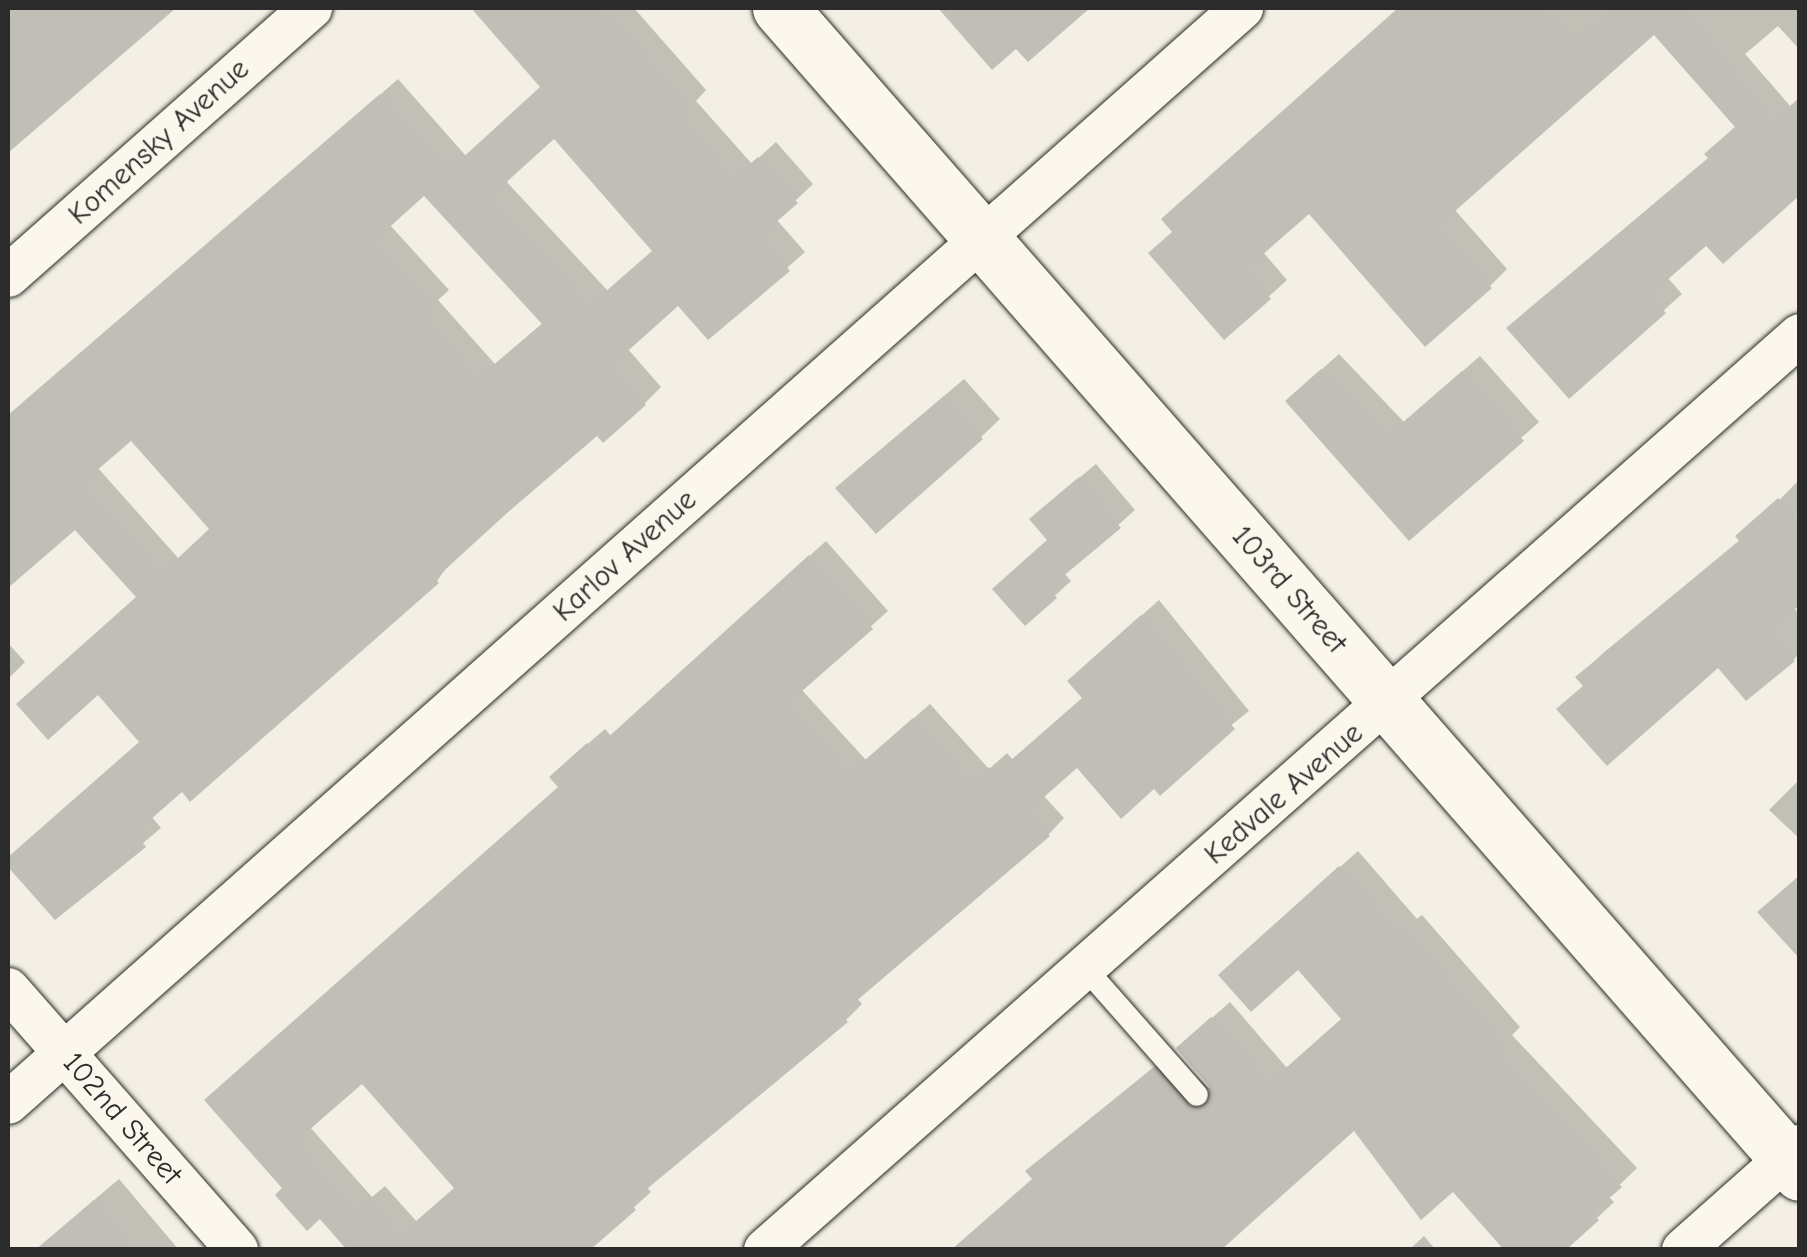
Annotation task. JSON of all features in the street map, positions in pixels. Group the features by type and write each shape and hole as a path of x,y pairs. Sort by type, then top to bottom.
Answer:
{"main road":[{"name":"103rd Street","path":"780,8 1388,703 1795,1159"}],"street":[{"name":"Komensky Avenue","path":"8,276 311,8"},
{"name":"Karlov Avenue","path":"8,1103 1242,8"},
{"name":"Kedvale Avenue","path":"765,1250 1800,335"},
{"name":"102nd Street","path":"8,988 236,1250"},
{"path":"1682,1250 1795,1159"}],"lane":[{"path":"1086,968 1197,1095"}],"building":[{"path":"8,8 176,8 8,153"},
{"path":"471,8 602,8 691,109 680,119 733,179 758,157 798,203 760,236 790,271 708,340 678,306 611,366 646,405 603,443 597,436 507,513 435,579 439,583 190,802 182,792 135,833 146,847 55,920 8,867 8,857 139,742 98,695 48,740 16,704 136,597 75,530 8,588 8,415 380,94 448,171 540,87","holes":["554,139 652,251 589,306 489,198","424,196 542,324 477,379 423,318 434,309 373,242","131,441 209,529 161,574 81,484"]},
{"path":"938,8 1090,8 1028,62 1016,49 992,70"},
{"path":"1398,8 1545,8 1575,42 1614,8 1685,8 1772,122 1800,97 1800,195 1723,264 1706,246 1650,295 1666,313 1569,399 1506,328 1708,158 1704,154 1735,127 1654,35 1437,227 1492,288 1425,347 1309,214 1246,269 1271,299 1224,340 1148,253 1172,232 1161,219"},
{"path":"1321,369 1386,437 1462,371 1524,441 1409,541 1285,401"},
{"path":"944,396 983,439 876,534 835,488"},
{"path":"1079,477 1121,528 1049,588 1057,598 1025,626 992,589 1047,540 1029,519"},
{"path":"1778,498 1800,523 1800,605 1770,630 1795,661 1746,701 1718,668 1607,766 1556,709 1583,686 1575,677 1740,542 1735,536"},
{"path":"809,555 873,629 786,705 849,774 913,718 971,784 989,767 995,774 1082,698 1067,681 1141,615 1235,729 1160,796 1154,789 1121,819 1077,768 1028,811 1050,836 841,1014 848,1022 630,1203 636,1210 590,1250 347,1250 320,1219 307,1231 275,1195 282,1188 204,1100 558,787 549,777 587,743 594,750","holes":["362,1084 454,1188 399,1236 368,1200 355,1212 294,1143"]},
{"path":"1339,866 1399,934 1404,929 1505,1046 1496,1053 1622,1187 1592,1213 1599,1220 1566,1250 1504,1250 1453,1192 1421,1220 1354,1131 1221,1250 951,1250 1032,1179 1025,1171 1153,1068 1186,1106 1208,1106 1209,1086 1176,1048 1211,1017 1269,1083 1341,1019 1298,970 1251,1012 1218,975"},
{"path":"1800,875 1800,959 1757,912"},
{"path":"94,1200 137,1250 36,1250"}]}
